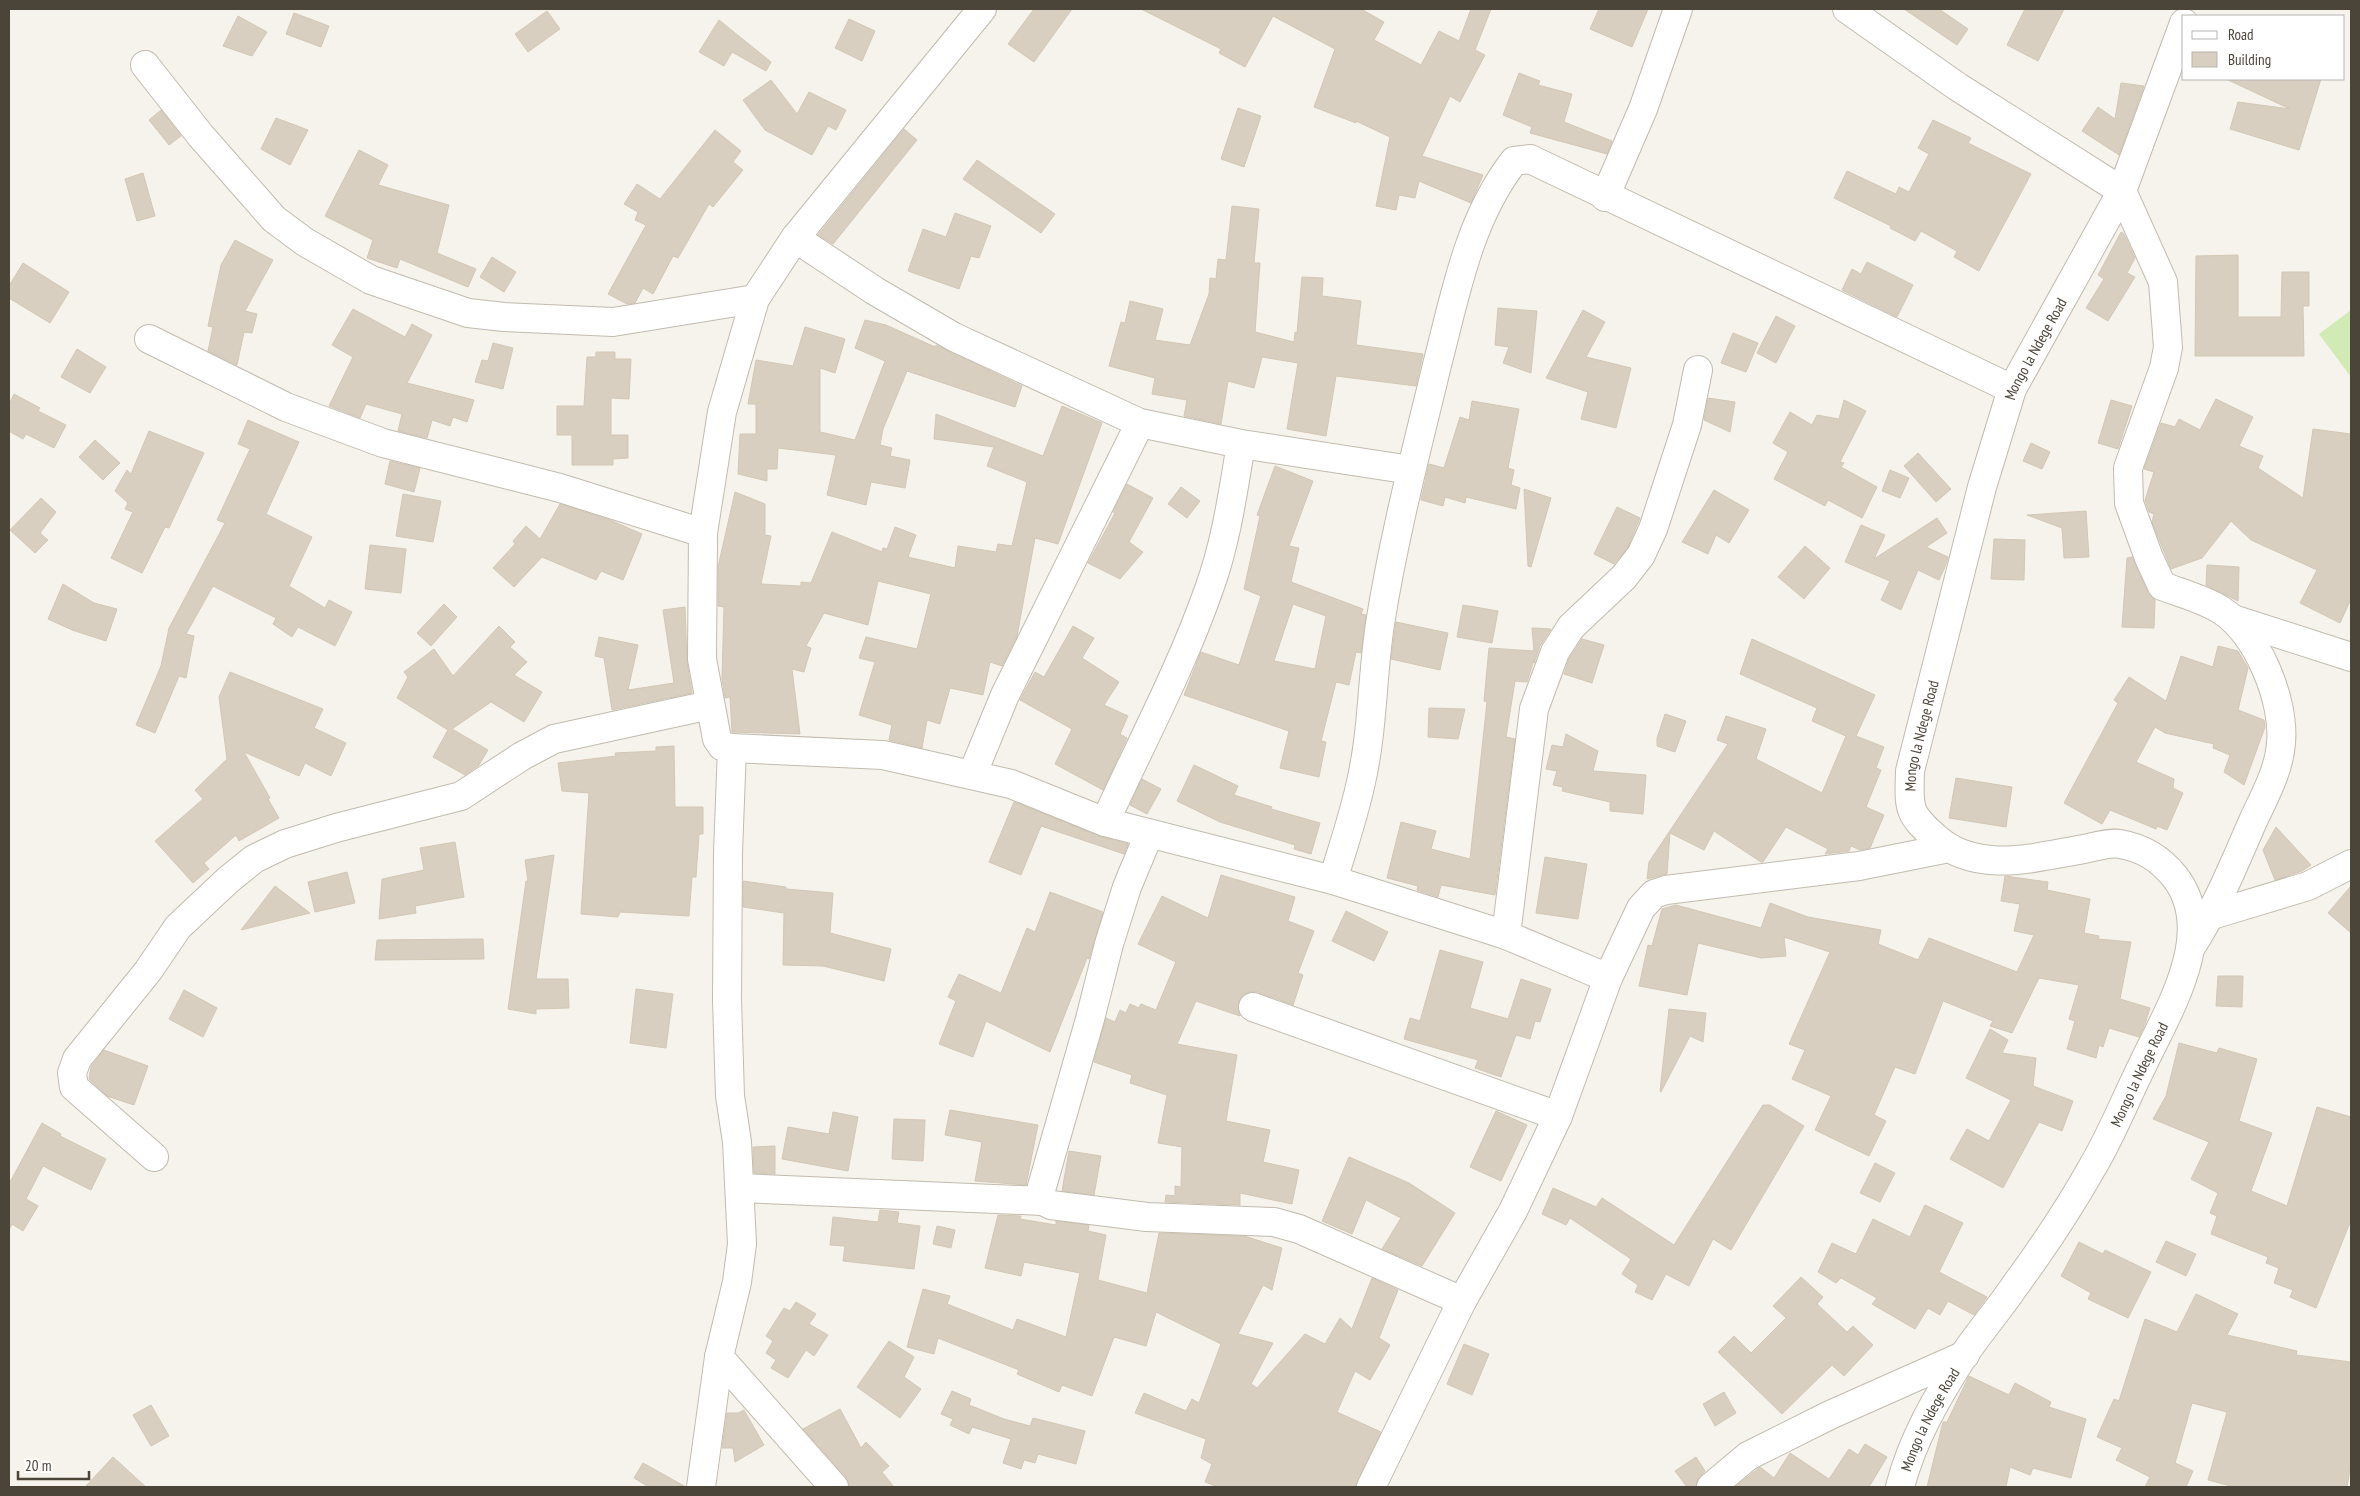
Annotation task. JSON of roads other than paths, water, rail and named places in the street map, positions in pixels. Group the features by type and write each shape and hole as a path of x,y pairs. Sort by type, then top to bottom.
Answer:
{"street":[{"path":"982,9 795,238 756,299 722,412 703,533 702,659 717,739 722,746 732,748 883,754 1011,784 1105,822 1333,880 1506,935 1608,978"},
{"path":"1605,197 1643,109 1678,9"},
{"path":"1847,9 1958,87 2122,191 2163,282 2168,347 2164,368 2128,468 2129,503 2149,558 2162,586 2220,609 2233,619 2257,652 2275,687 2281,718 2281,744 2275,773 2212,914 2191,948"},
{"name":"Mongo la Ndege Road","path":"1900,1487 1915,1441 1934,1403 1965,1355 2016,1286 2094,1166 2181,984 2191,948 2192,912 2182,886 2168,868 2147,851 2117,843 2007,862 1965,855 1949,848 1916,820 1909,800 1910,771 1982,487 2012,389 2122,191 2182,28"},
{"path":"145,64 201,136 274,218 304,242 371,280 468,313 613,322 756,299"},
{"path":"1333,880 1362,781 1372,711 1380,624 1411,470 1453,296 1480,217 1500,179 1514,161 1530,159 1605,197 1864,316 2012,389"},
{"path":"795,238 875,291 954,337 1140,423 1241,444 1411,470"},
{"path":"148,339 286,407 383,443 560,488 703,533"},
{"path":"1506,935 1534,709 1555,652 1571,628 1624,577 1641,555 1653,529 1687,425 1698,370"},
{"path":"972,775 1005,695 1140,423"},
{"path":"1105,822 1187,643 1210,588 1226,526 1241,444"},
{"path":"2233,619 2351,657"},
{"path":"154,1157 74,1087 72,1073 86,1046 148,971 178,927 228,880 254,859 285,844 336,828 461,796 522,756 554,739 710,705"},
{"path":"701,1487 719,1356 737,1282 742,1244 737,1142 730,1096 727,1000 728,853 732,748"},
{"path":"1042,1200 1041,1190 1090,1020 1109,944 1128,887 1149,834"},
{"path":"1371,1487 1462,1301 1513,1211 1558,1116 1608,978 1641,908 1654,894 1666,890 1859,866 1949,848"},
{"path":"2212,914 2308,886 2351,864"},
{"path":"1253,1007 1558,1116"},
{"path":"740,1188 1042,1200 1051,1205 1147,1217 1274,1222 1299,1229 1462,1301"},
{"path":"1711,1487 1748,1456 1830,1414 1965,1355"},
{"path":"719,1356 834,1487"}]}
